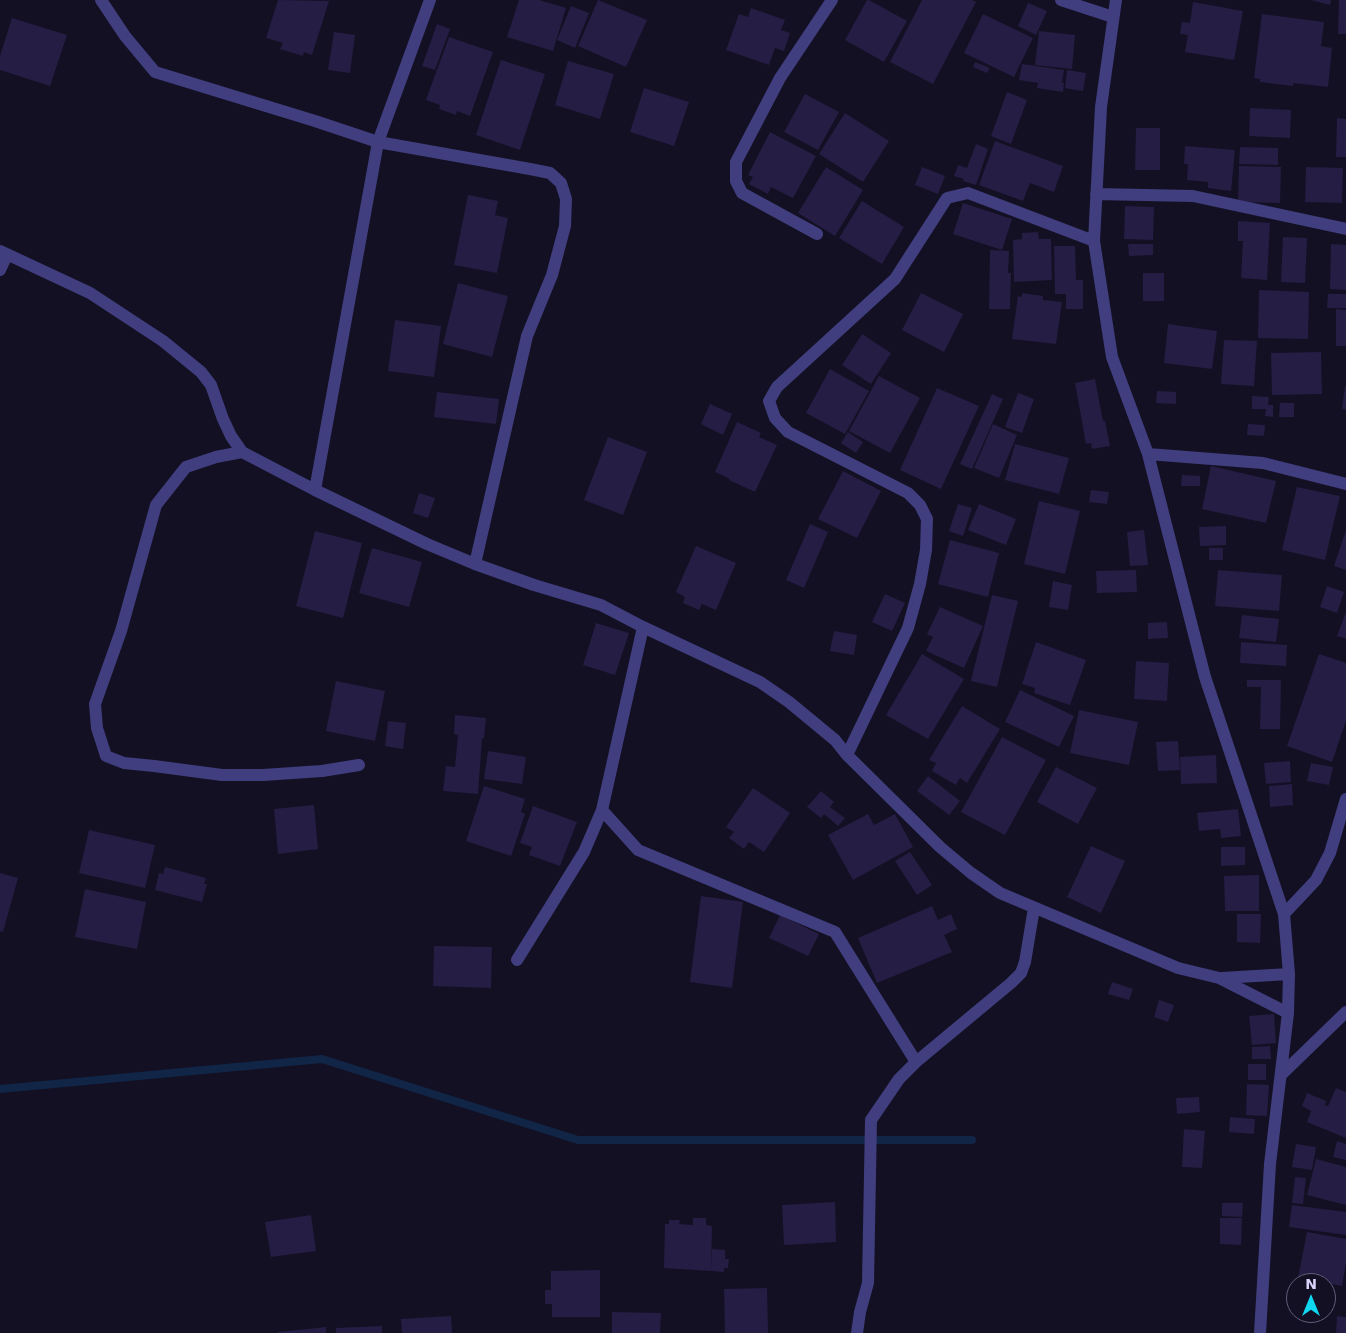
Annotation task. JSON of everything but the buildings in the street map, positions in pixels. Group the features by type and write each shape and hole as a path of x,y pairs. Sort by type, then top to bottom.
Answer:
{"street":[{"path":"101,0 125,36 155,72 378,142 530,169 550,174 561,183 566,199 565,226 552,275 527,336 474,564"},
{"path":"314,490 378,142 430,0"},
{"path":"817,234 742,193 736,181 736,162 780,78 832,0"},
{"path":"1061,0 1113,17"},
{"path":"1116,0 1101,107 1094,241 1112,357 1148,454 1205,677 1284,914 1289,974 1288,1013 1270,1164 1260,1333"},
{"path":"847,755 908,628 920,584 926,550 927,518 920,505 908,493 788,432 774,418 769,401 777,387 895,279 946,198 968,193 1094,241"},
{"path":"1096,194 1193,196 1346,230"},
{"path":"0,270 3,253 90,293 163,341 201,372 211,385 223,419 231,436 242,452 314,490 427,544 474,564 534,585 601,605 760,682 789,702 835,740 847,755 940,847 1000,894 1178,968 1219,978 1288,1013"},
{"path":"242,452 216,457 186,467 156,505 121,630 95,704 97,728 106,756 124,764 154,766 222,776 263,776 322,771 359,765"},
{"path":"1148,454 1263,463 1346,484"},
{"path":"517,960 584,852 602,810 643,627"},
{"path":"1284,914 1316,880 1330,853 1346,799"},
{"path":"602,810 638,850 835,932 916,1062"},
{"path":"857,1333 860,1312 868,1283 871,1120 899,1080 916,1062 1021,973 1025,962 1034,908"},
{"path":"1219,978 1289,974"},
{"path":"1281,1075 1346,1012"}],"waterway":[{"path":"0,1089 322,1059 578,1140 972,1140"}]}
